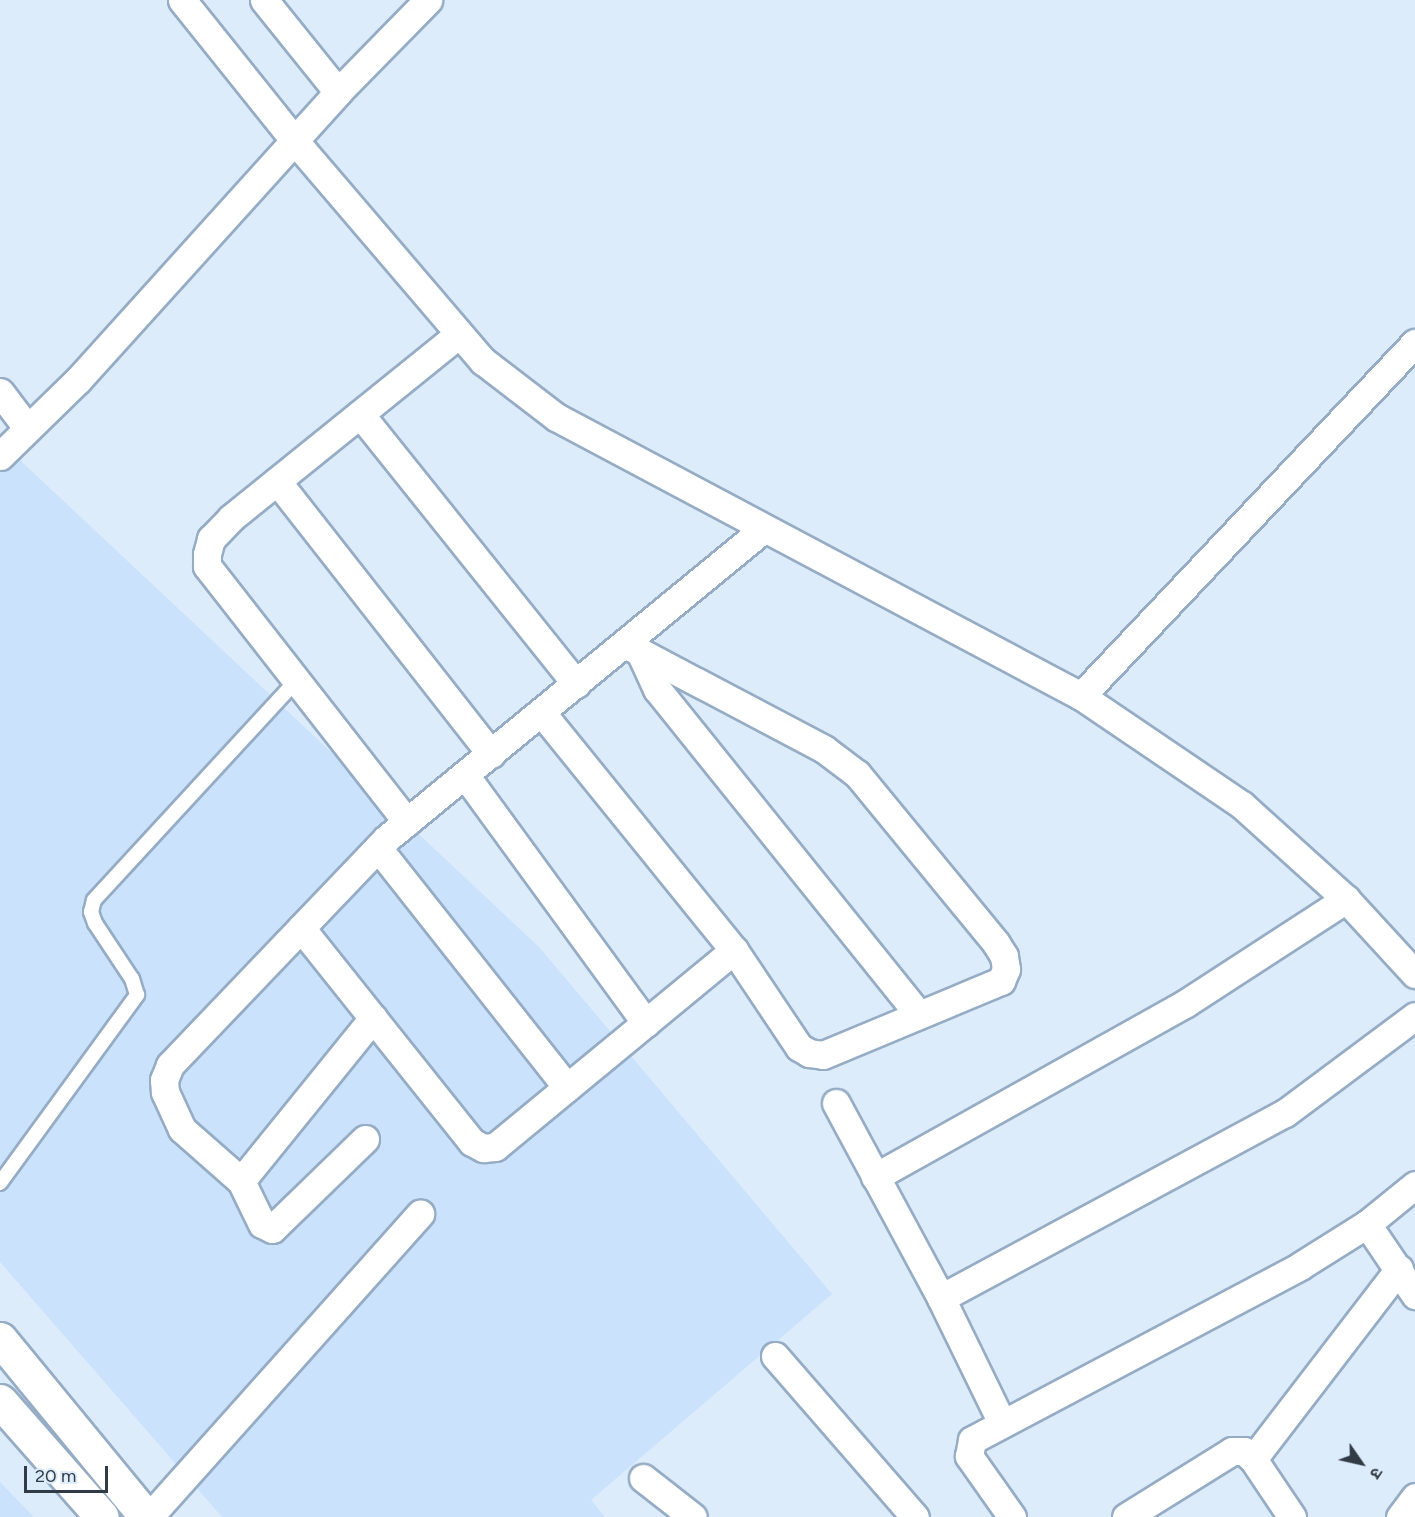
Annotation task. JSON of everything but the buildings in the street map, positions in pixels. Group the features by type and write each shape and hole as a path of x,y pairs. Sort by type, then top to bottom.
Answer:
{"street":[{"path":"182,0 294,140 483,361 556,417 1081,696 1242,805 1346,899 1415,974"},
{"path":"264,0 338,92"},
{"path":"0,456 78,380 338,92 427,0"},
{"path":"407,822 207,566 211,539 277,481 459,334"},
{"path":"1081,696 1415,343"},
{"path":"0,392 28,429"},
{"path":"360,414 576,684"},
{"path":"277,481 491,754"},
{"path":"365,1138 272,1230 262,1224 241,1181 182,1129 165,1092 164,1080 170,1065 378,848 576,684 632,648 764,528"},
{"path":"541,712 734,950 799,1047 809,1053 823,1055 1001,981 1006,969 1004,956 996,943 901,823 844,762 632,648"},
{"path":"632,648 657,689 918,1014"},
{"path":"465,775 646,1023"},
{"path":"378,848 567,1087"},
{"path":"875,1177 1186,1003 1346,899"},
{"path":"301,928 472,1142 483,1148 495,1147 734,950"},
{"path":"941,1298 1285,1113 1415,1016"},
{"path":"241,1181 358,1041 373,1018"},
{"path":"836,1103 941,1298 1002,1423"},
{"path":"1012,1517 969,1456 972,1440 1300,1266 1367,1224 1415,1185"},
{"path":"0,1339 147,1517 420,1214"},
{"path":"1367,1224 1415,1295"},
{"path":"1253,1460 1399,1269"},
{"path":"775,1356 915,1517"},
{"path":"0,1401 102,1517"},
{"path":"1126,1517 1232,1451 1244,1451 1253,1460 1289,1516"},
{"path":"643,1478 693,1517"},
{"path":"1400,1517 1415,1497"}],"lane":[{"path":"0,1183 137,995 132,979 95,923 91,912 94,900 296,681"}],"shaded area":[{"path":"0,434 22,462 539,947 832,1294 591,1500 605,1517 222,1517 0,1262"},
{"path":"0,1482 34,1517 0,1517"}]}
